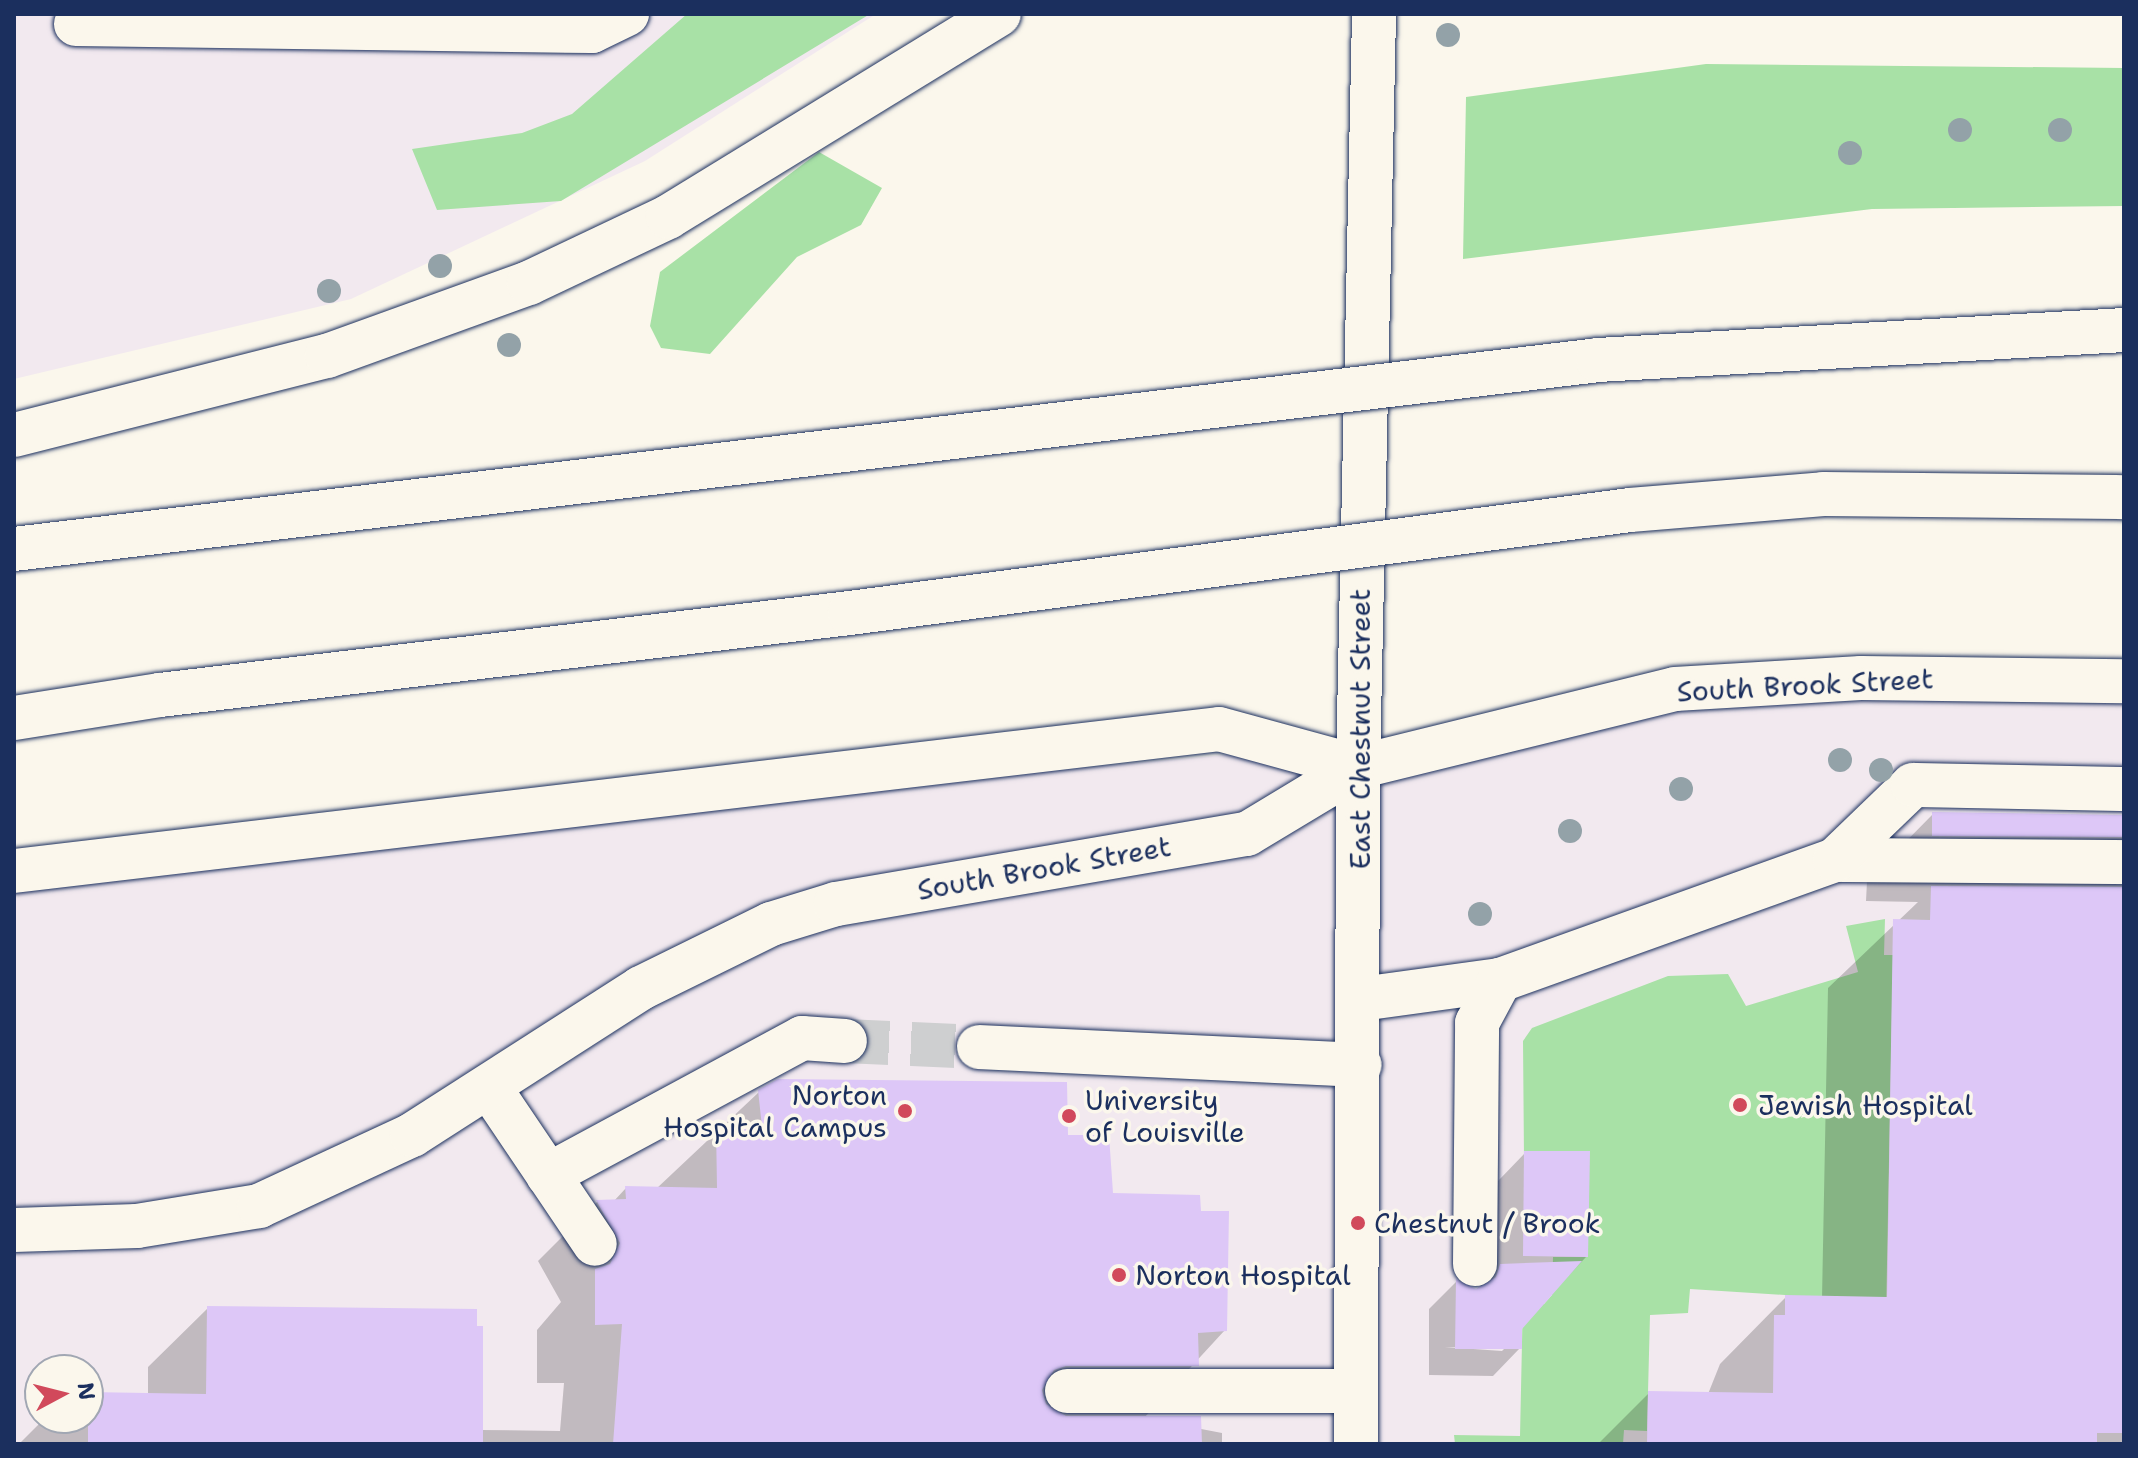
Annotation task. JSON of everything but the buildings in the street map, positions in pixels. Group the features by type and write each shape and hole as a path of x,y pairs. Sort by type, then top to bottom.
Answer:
{"main road":[{"path":"76,24 592,31 627,14"},
{"path":"14,435 376,341 529,283 668,217 999,14"},
{"name":"East Chestnut Street","path":"1356,1444 1361,999 1358,767 1374,14"},
{"path":"14,549 1598,360 2119,327"},
{"path":"14,718 160,695 850,613 1630,510 1823,494 2124,497"},
{"name":"South Brook Street","path":"14,1230 137,1226 259,1206 412,1135 641,988 771,924 836,904 1247,834 1358,767 1675,689 1861,678 2124,681"},
{"path":"14,871 1219,729 1358,767"},
{"path":"1835,860 1913,785 2124,789"},
{"path":"1361,999 1500,980 1835,860 2124,862"},
{"path":"1475,1264 1477,1023 1500,980"},
{"path":"548,1175 802,1038 845,1041"},
{"path":"979,1047 1360,1065"},
{"path":"489,1087 595,1244"},
{"path":"1067,1391 1356,1391"}],"shaded area":[{"path":"14,14 876,14 645,161 351,299 14,379"},
{"name":"University of Louisville","path":"2124,679 2124,1444 14,1444 14,863 1291,749 1542,722 1675,689"}],"green space":[{"path":"687,14 870,14 561,201 437,210 412,149 522,133 572,114"},
{"path":"1706,64 2124,68 2124,206 1872,209 1463,259 1466,97"},
{"path":"819,152 882,188 861,225 797,257 710,354 661,348 650,326 660,272"},
{"path":"1885,919 1884,955 1893,955 1886,1315 1785,1295 1690,1289 1688,1313 1650,1315 1647,1431 1624,1430 1623,1444 1455,1444 1454,1435 1520,1436 1523,1295 1532,1304 1544,1304 1552,1295 1553,1257 1588,1257 1524,1159 1523,1041 1532,1028 1668,976 1728,974 1746,1006 1858,972 1846,926"}],"tunnel":[{"path":"845,1041 979,1047"}],"place":[{"name":"Jewish Hospital","path":"1740,1105"},
{"name":"Norton Hospital Campus","path":"905,1111"},
{"name":"University of Louisville","path":"1069,1116"},
{"name":"Chestnut / Brook","path":"1358,1223"},
{"name":"Norton Hospital","path":"1119,1275"}]}
